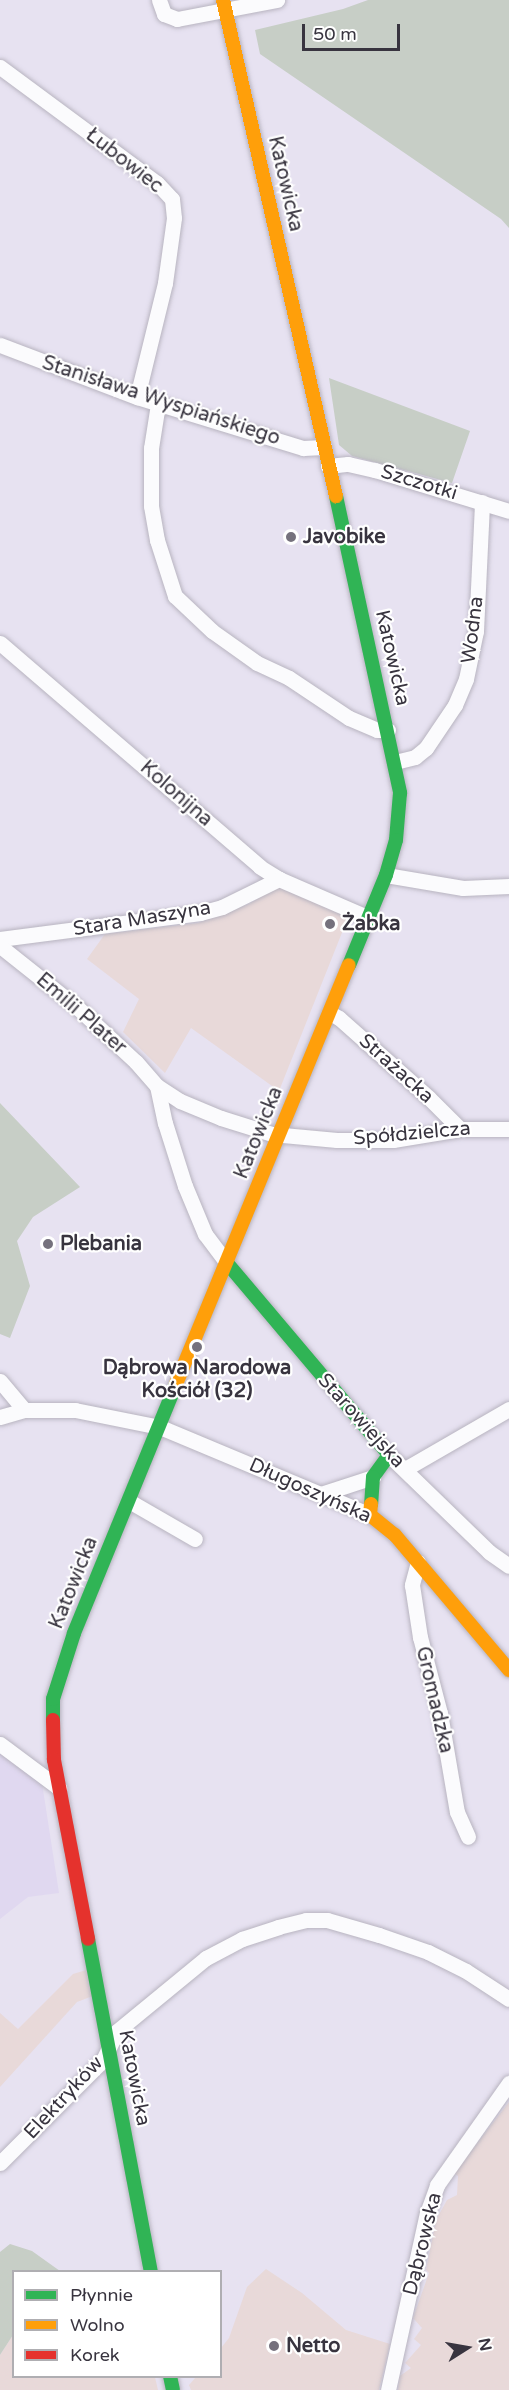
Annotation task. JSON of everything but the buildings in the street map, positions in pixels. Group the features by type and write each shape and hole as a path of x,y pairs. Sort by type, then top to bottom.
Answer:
{"street":[{"path":"159,0 164,14 177,19 224,5 277,0"},
{"name":"Katowicka","path":"151,2270 59,1788 51,1730 53,1699 74,1633 386,875 396,840 400,793 388,730 224,5"},
{"name":"Łubowiec","path":"0,67 157,183 172,199 174,218 165,283 137,397"},
{"name":"Stanisława Wyspiańskiego","path":"0,345 158,404 303,448 324,447"},
{"path":"158,404 151,448 151,506 157,540 175,596 212,631 258,663 289,678 349,718 377,730 388,730"},
{"name":"Szczotki","path":"328,466 348,464 375,470 509,511"},
{"name":"Wodna","path":"395,762 415,757 426,748 455,705 466,679 476,631 482,502"},
{"name":"Kolonijna","path":"0,643 260,867 279,879 369,918"},
{"path":"386,875 463,888 509,886"},
{"name":"Stara Maszyna","path":"0,939 200,913 233,903 279,879"},
{"name":"Emilii Plater","path":"0,946 78,1008 136,1062 157,1086 180,1101 221,1118 269,1133 280,1134"},
{"name":"Strażacka","path":"330,1013 339,1018 429,1098 460,1129"},
{"name":"Emilii Plater","path":"157,1086 165,1123 185,1186 205,1233 227,1263"},
{"name":"Spółdzielcza","path":"280,1134 337,1140 393,1140 460,1129 509,1129"},
{"name":"Starowiejska","path":"227,1263 389,1455 489,1552 509,1566"},
{"path":"0,1382 24,1410"},
{"path":"405,1470 509,1409"},
{"name":"Długoszyńska","path":"0,1417 24,1410 75,1410 160,1427 370,1515 394,1535 509,1670"},
{"path":"370,1515 373,1477 389,1455"},
{"path":"321,1494 373,1477"},
{"path":"129,1501 195,1539"},
{"name":"Gromadzka","path":"418,1562 412,1585 420,1636 440,1713 457,1812 468,1837"},
{"path":"0,1744 59,1788"},
{"name":"Elektryków","path":"0,2163 103,2060 117,2031 206,1958 242,1940 306,1920 327,1920 428,1952 466,1971 509,2000"},
{"name":"Dąbrowska","path":"388,2390 427,2213 437,2185 509,2083"}],"shaded area":[{"path":"368,0 509,0 509,228 501,219 260,54 255,30 343,9"},
{"path":"329,378 470,431 452,483 352,456 339,445"},
{"path":"281,885 349,915 279,1091 191,1028 165,1073 123,1032 139,999 87,959 105,934 198,923 249,904"},
{"path":"0,1103 80,1187 33,1217 17,1241 30,1286 10,1338 0,1334"},
{"path":"0,1749 42,1783 59,1893 28,1897 0,1919"},
{"path":"93,1968 98,1994 77,2002 0,2087 0,2013 18,2029 73,1974"},
{"path":"509,2102 509,2390 398,2390 400,2376 411,2368 405,2363 421,2345 414,2339 422,2328 413,2318 429,2273 426,2270 436,2220 447,2200 457,2195 458,2176 454,2173"},
{"path":"10,2244 32,2251 59,2270 12,2270 12,2337 0,2355 0,2252"},
{"path":"266,2269 302,2293 346,2330 390,2344 379,2390 191,2390 189,2385 195,2378 222,2378 222,2347 229,2338 247,2287"},
{"path":"12,2337 12,2378 155,2378 158,2390 0,2390 0,2355"}],"traffic: fast":[{"path":"336,496 400,793 396,840 386,875 349,965"},
{"path":"227,1263 389,1455 373,1477 371,1504"},
{"path":"53,1720 53,1699 74,1633 176,1384"},
{"path":"88,1939 151,2270"},
{"path":"170,2378 173,2390"}],"traffic: slow":[{"path":"223,0 336,496"},
{"path":"176,1384 349,965"},
{"path":"371,1504 370,1515 395,1535 509,1670"}],"traffic: jam":[{"path":"53,1720 54,1760 88,1939"}],"place":[{"name":"Javobike","path":"291,537"},
{"name":"Żabka","path":"330,924"},
{"name":"Plebania","path":"48,1244"},
{"name":"Dąbrowa Narodowa Kościół (32)","path":"197,1347"},
{"name":"Netto","path":"274,2346"}]}
